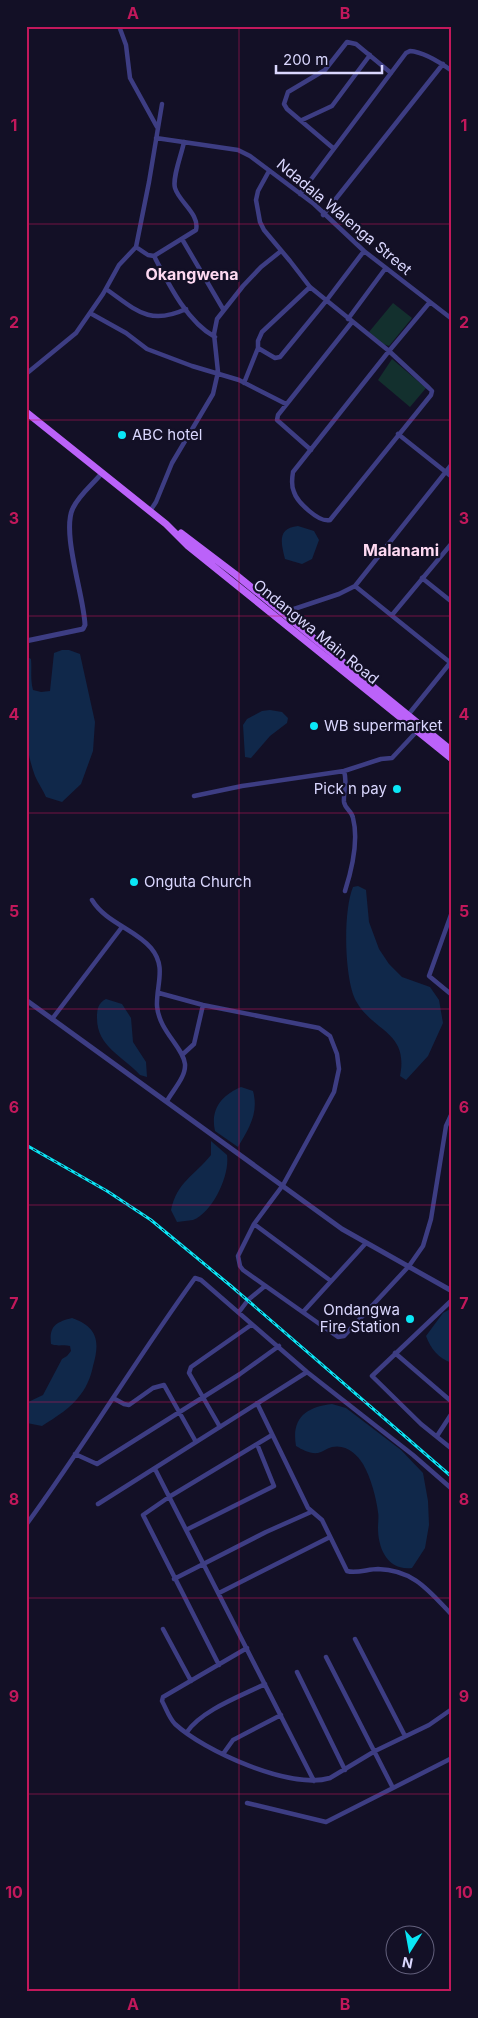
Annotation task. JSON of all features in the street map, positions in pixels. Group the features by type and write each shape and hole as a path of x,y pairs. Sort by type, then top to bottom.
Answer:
{"main road":[{"name":"Ondangwa Main Road","path":"26,412 166,524 235,574 279,614 368,687 419,728 452,751"},
{"name":"Ondangwa Main Road","path":"368,687 408,716 452,759"}],"street":[{"path":"119,26 126,45 130,78 158,128"},
{"path":"333,148 287,109 284,104 288,92 324,72 347,42 356,44 391,74"},
{"path":"300,194 333,148 410,51 443,64 452,71"},
{"path":"302,120 332,106 370,55"},
{"path":"323,214 443,64"},
{"path":"26,374 71,338 106,289 119,265 136,247 162,104"},
{"name":"Ndadala Walenga Street","path":"156,138 238,150 250,156 314,204 385,269 452,319"},
{"path":"136,247 148,255 154,256 194,231 197,224 175,188 184,142"},
{"path":"269,171 258,191 256,200 260,222 264,230 310,287 389,351 432,391 431,395 330,520 320,519 297,499 292,486 293,472 389,351 430,302"},
{"path":"182,239 223,310"},
{"path":"150,511 156,502 176,457 214,394 218,372 214,329 217,318 261,268 281,251"},
{"path":"258,348 275,358 280,357 364,251"},
{"path":"154,256 170,286 186,309 203,330 215,337"},
{"path":"311,450 277,420 278,415 350,320 385,269"},
{"path":"244,383 258,348 258,341 262,332 310,287"},
{"path":"106,289 139,312 150,316 169,316 186,309"},
{"path":"90,313 126,333 147,348 192,366 218,372 286,404"},
{"path":"398,434 452,477"},
{"path":"279,614 339,594 355,586 452,464"},
{"path":"26,641 82,629 85,625 70,536 70,519 74,506 102,473"},
{"path":"392,615 452,543"},
{"path":"422,578 452,602"},
{"path":"355,586 451,663 408,716"},
{"path":"194,796 242,786 344,771 380,759 392,758 419,728"},
{"path":"344,771 347,780 344,802 345,806 353,814 355,837 352,867 345,891"},
{"path":"92,900 96,907 150,945 160,962 161,973 157,1006 160,1019 166,1033 182,1055 185,1064 184,1074 167,1101"},
{"path":"452,912 428,976 452,996"},
{"path":"52,1019 122,927"},
{"path":"159,993 203,1005 319,1028 330,1036 337,1054 339,1069 334,1092 283,1185 254,1224 238,1256 243,1270 338,1337 342,1337 409,1266 423,1246 428,1234 444,1132 452,1113"},
{"path":"26,1000 342,1228 452,1291"},
{"path":"182,1055 194,1044 203,1005"},
{"path":"254,1224 331,1281"},
{"path":"303,1312 366,1243"},
{"path":"26,1525 195,1278 201,1280 307,1372 413,1455 452,1489"},
{"path":"239,1312 248,1300 265,1286"},
{"path":"452,1300 372,1376 421,1424 452,1449"},
{"path":"220,1427 189,1374 191,1367 251,1325"},
{"path":"75,1454 97,1464 180,1412 279,1346"},
{"path":"395,1353 452,1402"},
{"path":"98,1504 307,1372"},
{"path":"113,1398 129,1405 153,1388 164,1385 196,1442"},
{"path":"257,1404 311,1512 322,1520 347,1571 390,1570 409,1575 430,1592 452,1616"},
{"path":"437,1436 452,1413"},
{"path":"219,1665 143,1517 144,1514 169,1496 272,1435"},
{"path":"186,1530 274,1486 257,1444"},
{"path":"155,1469 314,1781"},
{"path":"174,1579 266,1532 311,1512"},
{"path":"219,1593 330,1537"},
{"path":"162,1630 191,1681"},
{"path":"355,1639 405,1736"},
{"path":"247,1648 162,1699 172,1721 240,1763 314,1781 330,1778 405,1736 429,1725 452,1709"},
{"path":"326,1657 393,1788"},
{"path":"297,1672 345,1770"},
{"path":"187,1732 192,1724 202,1716 265,1684"},
{"path":"223,1754 233,1740 281,1715"},
{"path":"247,1803 326,1822 452,1758"}],"green space":[{"path":"393,303 412,318 389,346 383,344 369,332"},
{"path":"392,359 426,388 410,407 378,380"}],"water":[{"path":"298,526 314,531 319,540 312,559 302,564 285,559 282,547 284,533 291,527"},
{"path":"69,650 80,654 95,722 93,751 81,784 62,802 46,797 35,776 28,747 25,702 26,656 31,659 33,690 41,692 50,691 54,653"},
{"path":"262,711 282,712 288,718 287,723 270,736 251,758 245,757 243,725 247,719"},
{"path":"358,886 366,890 369,922 379,949 389,964 402,977 430,987 439,1000 443,1023 428,1056 406,1080 400,1076 401,1061 395,1041 363,1011 356,1001 352,990 347,961 346,928 353,887"},
{"path":"106,999 122,1004 131,1018 133,1042 146,1062 147,1077 140,1075 106,1044 101,1036 98,1028 97,1012 100,1004"},
{"path":"241,1087 253,1091 255,1106 252,1120 238,1147 215,1131 214,1116 223,1099"},
{"path":"211,1141 227,1155 226,1172 219,1192 200,1216 193,1220 177,1222 171,1210 174,1200 182,1186 211,1155"},
{"path":"452,1308 452,1363 443,1359 436,1352 426,1336 443,1313"},
{"path":"72,1318 87,1326 95,1336 95,1357 88,1381 77,1399 58,1416 42,1426 27,1423 26,1403 43,1395 62,1359 71,1351 70,1346 51,1344 51,1333 58,1323"},
{"path":"332,1404 346,1408 401,1450 423,1473 428,1501 429,1525 425,1548 412,1568 397,1566 382,1551 378,1536 378,1514 371,1481 358,1457 346,1448 337,1446 315,1453 296,1446 296,1428 303,1415 315,1408"}],"railway":[{"path":"26,1145 107,1191 151,1220 231,1286 452,1477"}],"place":[{"name":"ABC hotel","path":"122,435"},
{"name":"WB supermarket","path":"314,726"},
{"name":"Pick n pay","path":"397,789"},
{"name":"Onguta Church","path":"134,882"},
{"name":"Ondangwa Fire Station","path":"410,1319"}],"district":[{"name":"Okangwena","path":"192,274"},
{"name":"Malanami","path":"401,550"}]}
